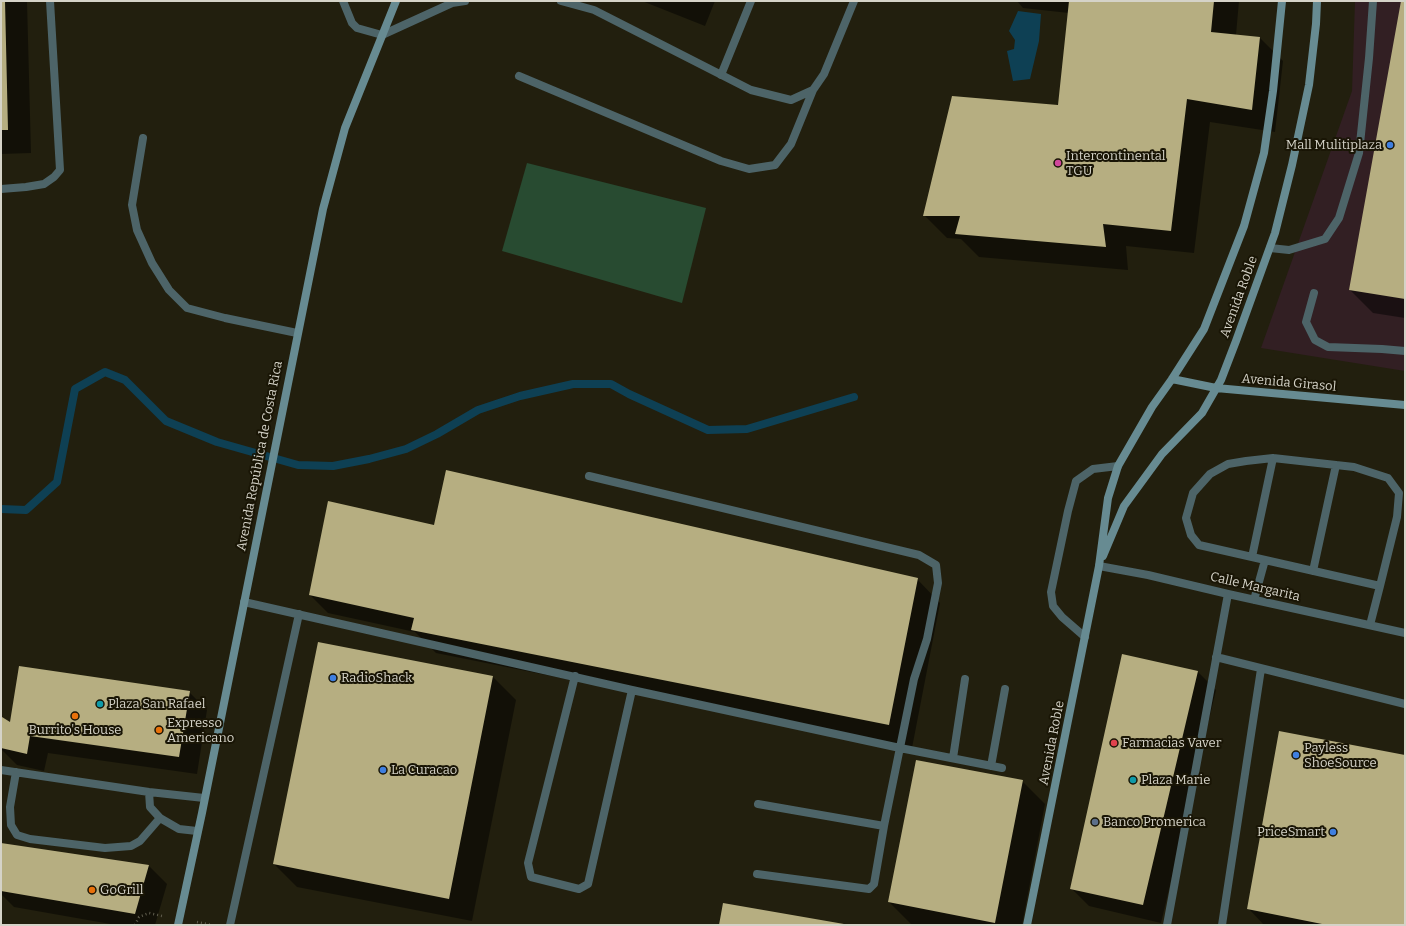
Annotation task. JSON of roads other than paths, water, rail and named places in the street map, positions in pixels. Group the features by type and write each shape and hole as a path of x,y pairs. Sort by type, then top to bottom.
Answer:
{"main road":[{"name":"Avenida República de Costa Rica","path":"178,925 323,209 345,128 396,1"},
{"name":"Avenida Roble","path":"1027,925 1099,566 1108,498 1118,466 1152,407 1204,329 1244,226 1264,153 1273,92 1282,1"},
{"name":"Avenida Roble","path":"1099,566 1124,506 1162,454 1202,413 1221,380 1275,233 1292,166 1309,84 1316,24 1317,1"},
{"name":"Avenida Girasol","path":"1172,379 1216,388 1405,405"}],"lane":[{"path":"1,188 26,187 44,184 54,177 60,170 50,1"},
{"path":"343,1 352,23 357,28 382,35 452,3 465,1"},
{"path":"561,1 594,10 751,90 791,100 813,90"},
{"path":"721,75 750,1"},
{"path":"518,76 721,161 749,169 775,166 791,144 813,90 824,74 854,1"},
{"path":"1270,248 1289,250 1325,239 1339,218 1359,153 1369,58 1373,1"},
{"path":"143,138 132,205 137,230 152,262 168,290 187,308 225,318 297,333"},
{"path":"1314,293 1306,322 1315,340 1328,346 1382,349 1405,352"},
{"path":"1252,557 1273,458"},
{"path":"1370,625 1380,586 1397,517 1399,493 1388,478 1354,467 1273,458 1246,460 1228,464 1210,474 1193,493 1186,518 1190,535 1199,544 1380,586"},
{"path":"1313,571 1336,465"},
{"path":"1085,637 1062,617 1053,606 1051,592 1068,511 1076,481 1093,469 1118,466"},
{"path":"589,476 919,555 936,564 938,583 927,639 914,679 884,826 874,884 869,889 757,874"},
{"path":"1254,600 1265,560"},
{"name":"Calle Margarita","path":"1099,566 1148,575 1405,633"},
{"path":"1166,925 1228,594"},
{"path":"244,602 632,690 900,748 1002,768"},
{"path":"230,925 299,614"},
{"path":"1216,657 1405,704"},
{"path":"1222,925 1261,669"},
{"path":"575,676 528,863 531,877 538,879 579,889 588,884 632,690"},
{"path":"953,758 965,679"},
{"path":"991,766 1005,689"},
{"path":"1,770 149,792 204,798"},
{"path":"16,772 10,806 11,825 17,835 30,839 105,848 131,846 140,841 160,818"},
{"path":"149,792 150,807 160,818 179,829 197,831"},
{"path":"758,804 884,826"}],"water":[{"path":"1018,11 1041,14 1039,41 1030,79 1013,81 1007,51 1014,49 1015,40 1009,31"}],"waterway":[{"path":"1,509 26,510 57,482 75,389 105,372 125,380 166,421 217,442 298,465 333,466 369,459 406,449 437,434 478,410 520,396 573,384 611,384 629,394 708,430 747,429 854,397"}],"place":[{"name":"Mall Mulitiplaza","path":"1390,145"},
{"name":"Intercontinental TGU","path":"1058,163"},
{"name":"RadioShack","path":"333,678"},
{"name":"Plaza San Rafael","path":"100,704"},
{"name":"Burrito's House","path":"75,716"},
{"name":"Expresso Americano","path":"159,730"},
{"name":"Farmacias Vaver","path":"1114,743"},
{"name":"Payless ShoeSource","path":"1296,755"},
{"name":"La Curacao","path":"383,770"},
{"name":"Plaza Marie","path":"1133,780"},
{"name":"Banco Promerica","path":"1095,822"},
{"name":"PriceSmart","path":"1333,832"},
{"name":"GoGrill","path":"92,890"}]}
